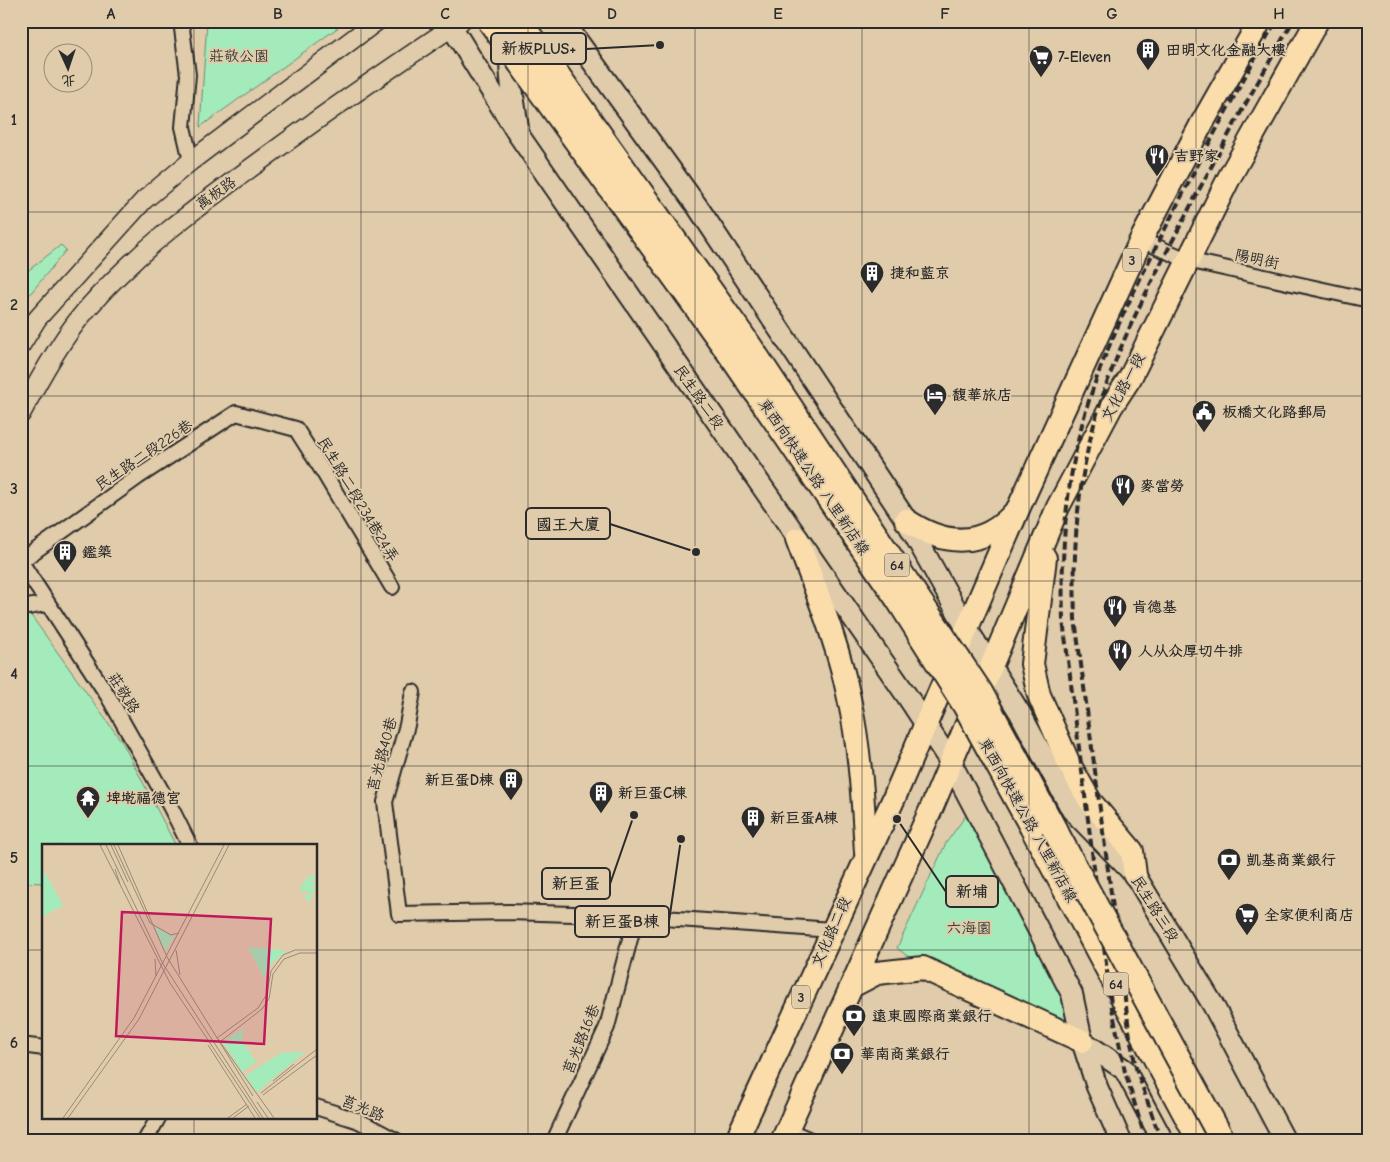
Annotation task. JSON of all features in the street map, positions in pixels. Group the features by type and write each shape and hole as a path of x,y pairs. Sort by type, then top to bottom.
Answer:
{"highway":[{"name":"東西向快速公路 八里新店線","path":"490,21 722,342 898,599 965,705 1200,1141"},
{"name":"東西向快速公路 八里新店線","path":"519,21 748,344 980,692 1223,1141"}],"main road":[{"path":"563,21 582,44 697,206 906,520 967,629 991,666"},
{"name":"3","path":"924,723 967,629 1019,507 1141,240 1201,125 1260,21"},
{"name":"文化路一段","path":"951,763 1058,507 1111,406 1130,378 1230,176 1317,21"},
{"name":"民生路二段","path":"451,23 518,134 907,696 951,763"},
{"path":"518,134 511,64 512,42 516,31 532,24 547,26 561,30 582,44"},
{"path":"906,520 924,532 938,537 966,540 980,538 1005,523 1019,507"},
{"path":"1046,538 1032,664 1040,695 1069,764 1090,801 1132,851 1134,874"},
{"path":"797,539 833,638 849,696 859,754 866,853"},
{"name":"民生路三段","path":"991,666 1020,713 1072,810 1134,874 1213,1006 1285,1141"},
{"name":"文化路二段","path":"736,1141 866,853 894,798 924,723"},
{"path":"784,1135 951,763"},
{"path":"951,763 1072,994 1082,1040 1097,1087 1122,1141"},
{"path":"852,986 877,973 923,968 1082,1040 1125,1070 1163,1141"}],"street":[{"path":"181,21 188,75 183,127 191,161"},
{"path":"21,345 38,319 105,241 144,200 191,161 377,21"},
{"name":"萬板路","path":"21,414 75,325 127,266 186,215 451,23"},
{"name":"陽明街","path":"1141,240 1187,260 1369,300"},
{"name":"民生路二段226巷","path":"21,562 138,477 236,413 296,429"},
{"name":"民生路二段234巷24弄","path":"296,429 324,472 392,587"},
{"name":"莊敬路","path":"21,562 46,604 108,696 170,806 189,844"},
{"path":"21,608 46,604"},
{"name":"莒光路40巷","path":"413,692 407,725 385,802 399,914 509,912 636,916"},
{"path":"636,916 832,930"},
{"name":"莒光路16巷","path":"554,1141 608,1027 636,916"},
{"path":"22,1047 42,1048"},
{"name":"莒光路","path":"318,1108 359,1121 397,1141"},
{"path":"145,1141 157,1120"},
{"path":"784,1135 812,1141"}],"green space":[{"name":"莊敬公園","path":"207,21 347,21 200,127"},
{"path":"61,245 66,250 26,299 21,295 21,276"},
{"path":"30,614 122,742 175,844 42,844 42,883 21,882 21,617"},
{"name":"六海園","path":"967,814 1072,994 1082,1041 923,968 897,948 946,843"}],"railway":[{"path":"1146,1141 1125,1072 1111,1003 1063,620 1065,525 1080,432 1095,382 1114,334 1187,186 1276,21"},
{"path":"1161,1141 1136,1068 1130,1037 1075,619 1075,548 1079,502 1082,479 1099,406 1128,330 1204,180 1293,21"}],"place":[{"name":"新板PLUS+","path":"660,45"},
{"name":"田明文化金融大樓","path":"1148,71"},
{"name":"7-Eleven","path":"1041,78"},
{"name":"吉野家","path":"1157,177"},
{"name":"捷和藍京","path":"872,294"},
{"name":"馥華旅店","path":"935,416"},
{"name":"板橋文化路郵局","path":"1204,433"},
{"name":"麥當勞","path":"1123,507"},
{"name":"國王大廈","path":"696,552"},
{"name":"鑑築","path":"65,573"},
{"name":"肯德基","path":"1115,628"},
{"name":"人从众厚切牛排","path":"1120,672"},
{"name":"新巨蛋D棟","path":"511,801"},
{"name":"新巨蛋C棟","path":"601,814"},
{"name":"新巨蛋","path":"634,815"},
{"name":"埤墘福德宮","path":"88,819"},
{"name":"新埔","path":"897,819"},
{"name":"新巨蛋B棟","path":"681,839"},
{"name":"新巨蛋A棟","path":"753,839"},
{"name":"凱基商業銀行","path":"1229,881"},
{"name":"全家便利商店","path":"1247,936"},
{"name":"遠東國際商業銀行","path":"854,1037"},
{"name":"華南商業銀行","path":"842,1075"}]}
